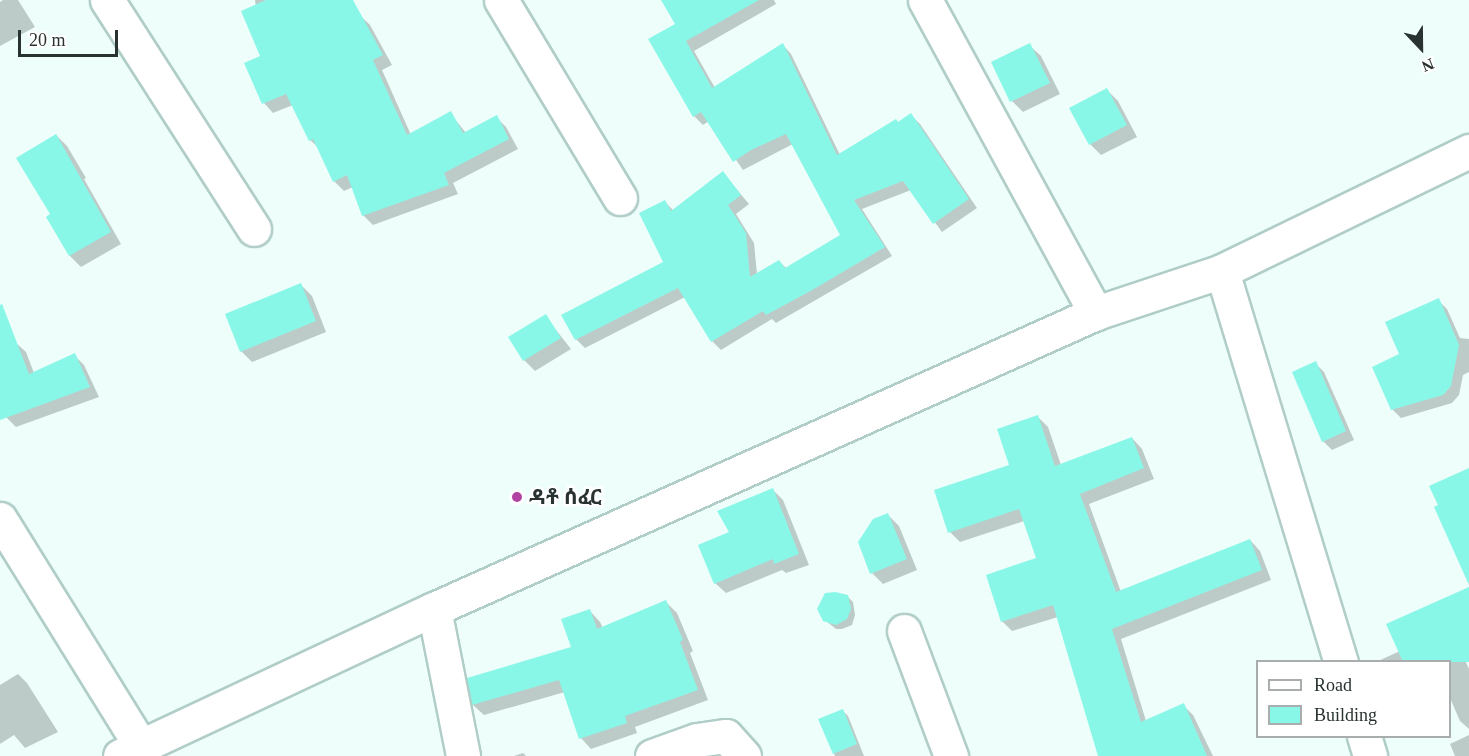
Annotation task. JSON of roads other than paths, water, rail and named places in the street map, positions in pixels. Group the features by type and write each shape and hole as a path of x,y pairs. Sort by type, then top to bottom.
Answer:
{"street":[{"path":"107,0 254,229"},
{"path":"501,0 620,198"},
{"path":"925,0 1096,313"},
{"path":"0,519 131,751 434,609 1096,313 1222,271 1469,152"},
{"path":"1222,271 1340,660"},
{"path":"434,609 463,756"},
{"path":"904,632 951,756"},
{"path":"652,756 697,740 726,736 744,756"},
{"path":"1365,738 1370,756"}],"place":[{"name":"ዳቶ ሰፈር","path":"517,497"}]}
